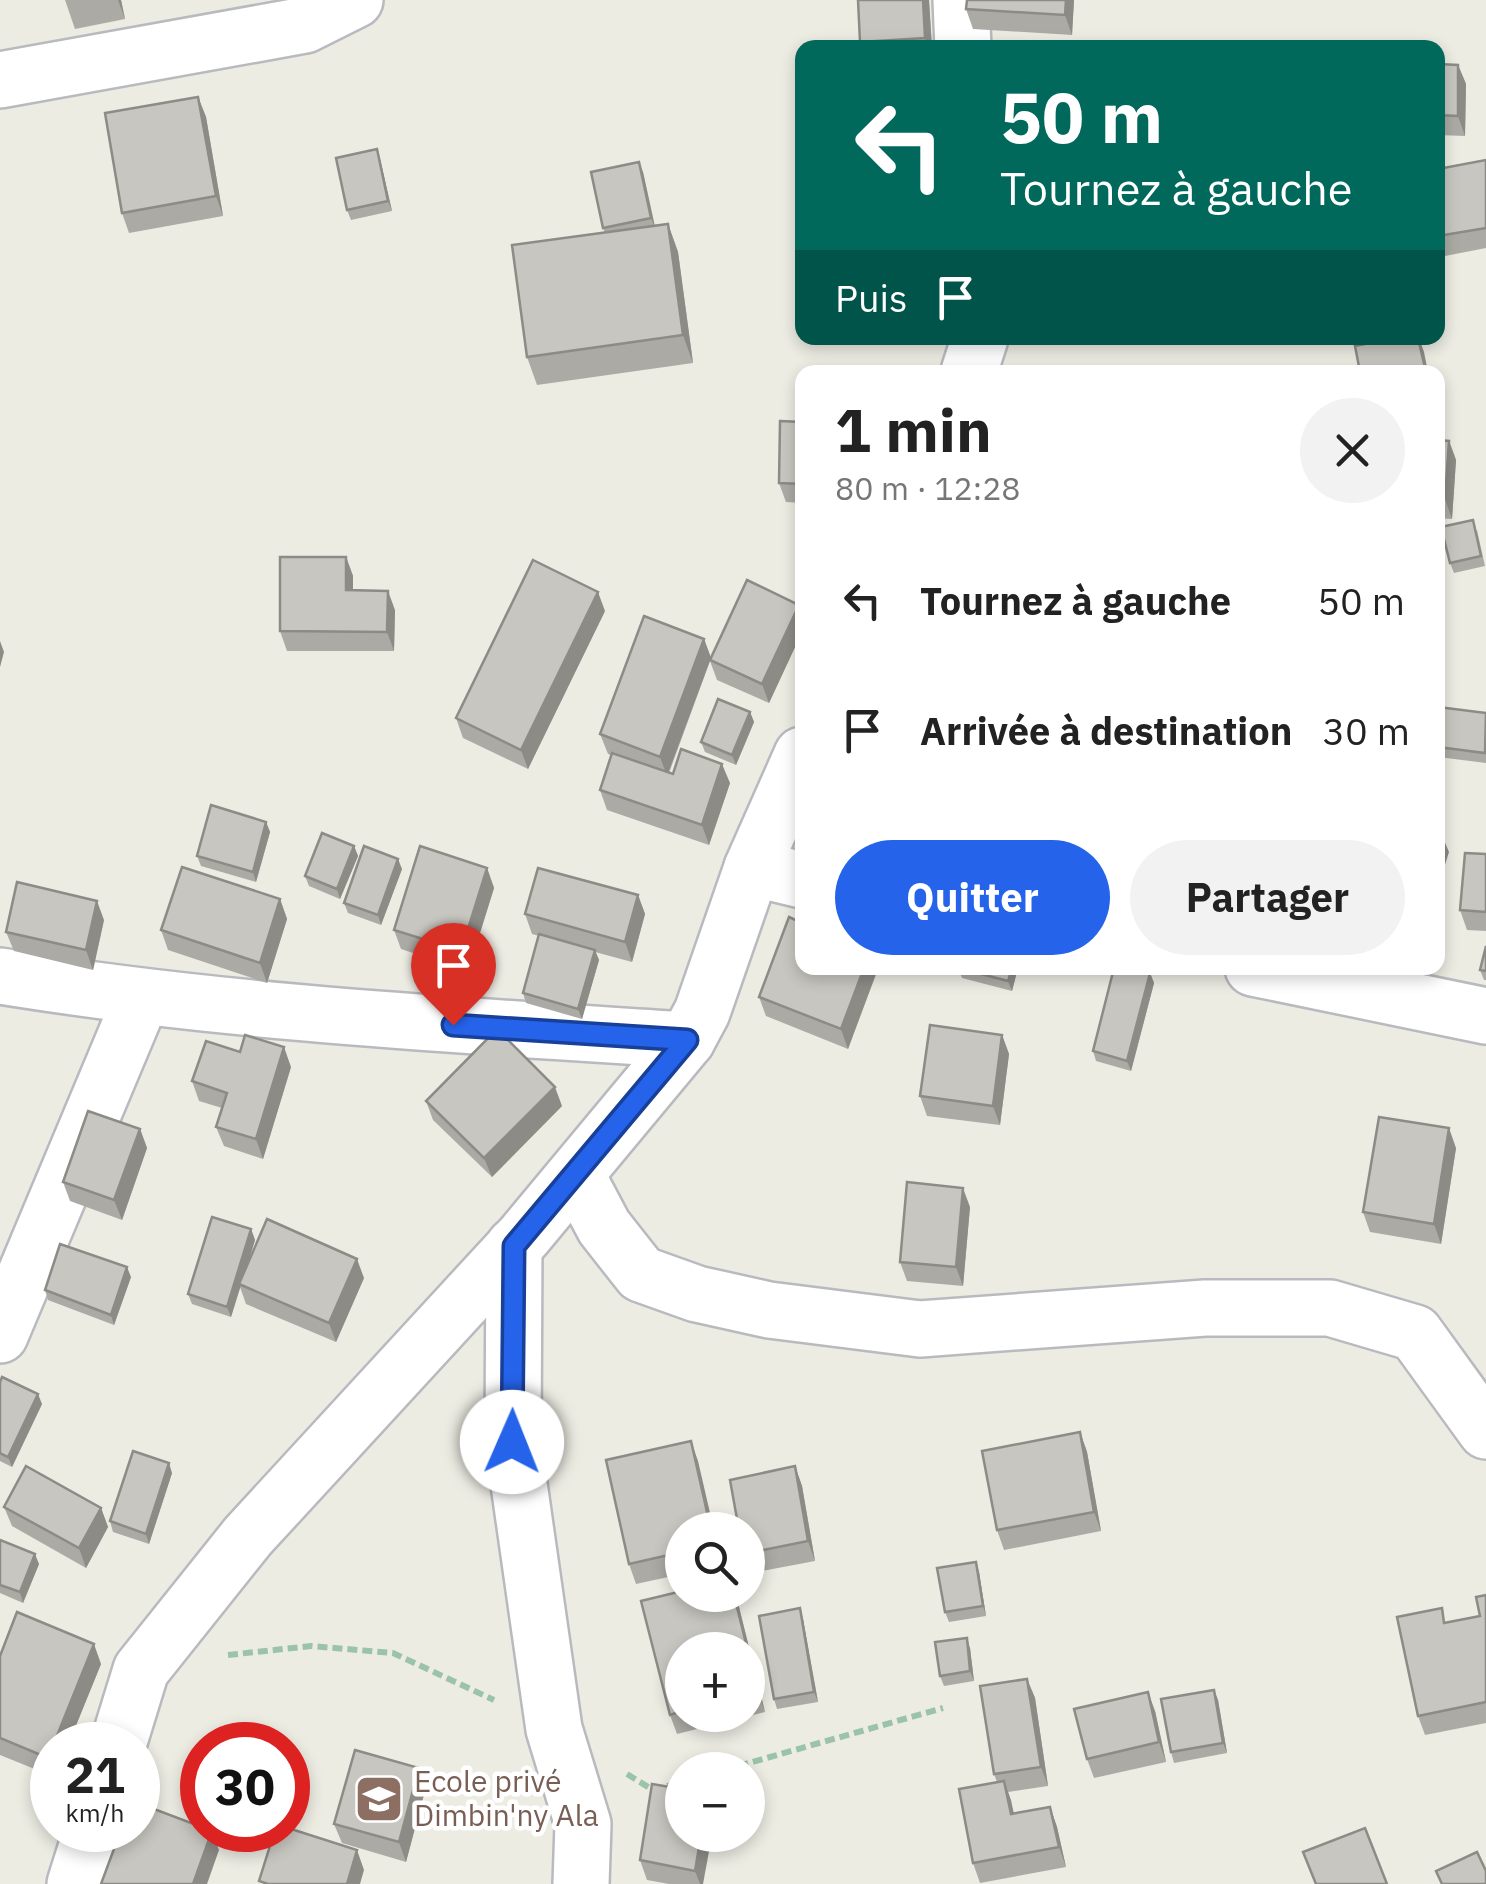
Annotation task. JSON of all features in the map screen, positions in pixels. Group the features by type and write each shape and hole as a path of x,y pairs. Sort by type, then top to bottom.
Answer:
{"street":[{"path":"0,80 304,25 354,0"},
{"path":"961,0 964,40"},
{"path":"126,1722 147,1663 248,1536 514,1246 687,1040 777,874 795,788"},
{"path":"1287,975 1486,1016"},
{"path":"0,976 141,999 336,1017 687,1040"},
{"path":"0,1335 141,999"},
{"path":"576,1174 604,1227 641,1274 697,1294 769,1310 920,1328 1205,1308 1330,1308 1415,1333 1486,1431"},
{"path":"514,1246 512,1442 554,1729 583,1824 581,1884"},
{"path":"75,1884 85,1852"}],"path":[{"path":"147,1663 311,1646 393,1653 554,1729 654,1790 665,1787"},
{"path":"765,1758 943,1708"}],"building":[{"path":"858,0 923,0 925,38 860,40"},
{"path":"967,0 1066,0 1065,15 966,9"},
{"path":"1445,64 1458,65 1458,116 1445,115"},
{"path":"198,97 216,196 122,213 105,113"},
{"path":"377,149 388,201 347,210 336,158"},
{"path":"1486,160 1486,228 1445,235 1445,168"},
{"path":"639,162 651,218 603,228 591,172"},
{"path":"668,224 683,335 527,357 512,245"},
{"path":"1420,345 1424,365 1359,365 1355,346"},
{"path":"780,421 795,422 795,484 779,483"},
{"path":"1445,441 1449,441 1445,499"},
{"path":"1473,520 1481,556 1450,563 1445,526"},
{"path":"280,557 346,557 346,590 388,591 387,632 280,631"},
{"path":"533,560 598,592 521,750 456,718"},
{"path":"747,580 795,603 795,614 762,684 710,660"},
{"path":"644,616 704,639 660,757 600,734"},
{"path":"718,699 750,712 732,755 701,742"},
{"path":"1445,708 1486,713 1485,753 1445,748"},
{"path":"681,749 722,764 702,825 600,790 612,753 673,774"},
{"path":"211,805 266,822 253,872 197,856"},
{"path":"322,833 354,846 337,889 305,876"},
{"path":"364,846 398,859 378,915 344,903"},
{"path":"420,846 487,868 461,951 394,930"},
{"path":"1465,853 1486,854 1486,912 1460,910"},
{"path":"182,867 280,899 260,963 161,930"},
{"path":"538,868 638,895 625,942 525,914"},
{"path":"17,882 97,901 86,950 6,932"},
{"path":"789,917 795,920 795,975 861,975 841,1029 759,997"},
{"path":"539,934 595,950 578,1009 523,993"},
{"path":"1486,946 1486,971 1480,970"},
{"path":"985,975 1010,975 1008,981"},
{"path":"1112,975 1149,975 1127,1061 1093,1051"},
{"path":"930,1025 1002,1035 993,1106 920,1096"},
{"path":"497,1029 555,1087 484,1158 426,1101"},
{"path":"245,1035 284,1047 256,1139 216,1127 227,1093 192,1081 206,1041 240,1052"},
{"path":"88,1111 140,1129 114,1200 63,1182"},
{"path":"1379,1117 1449,1128 1434,1224 1363,1212"},
{"path":"907,1182 963,1188 956,1267 900,1262"},
{"path":"212,1217 251,1229 227,1307 188,1294"},
{"path":"267,1219 357,1259 329,1323 239,1284"},
{"path":"60,1244 127,1267 111,1315 45,1290"},
{"path":"2,1377 38,1394 8,1457 0,1453"},
{"path":"1080,1432 1094,1512 997,1530 982,1451"},
{"path":"691,1441 707,1512 665,1512 665,1556 629,1564 606,1460"},
{"path":"133,1451 169,1463 146,1534 110,1521"},
{"path":"26,1466 101,1508 79,1548 4,1507"},
{"path":"795,1466 808,1541 765,1550 765,1512 736,1512 730,1480"},
{"path":"0,1540 35,1554 20,1592 0,1585"},
{"path":"976,1562 983,1606 945,1612 937,1568"},
{"path":"665,1595 665,1612 738,1612 743,1632 665,1632 665,1695 641,1601"},
{"path":"1486,1595 1486,1702 1418,1716 1397,1617 1442,1608 1444,1623 1480,1616 1476,1597"},
{"path":"800,1608 814,1692 774,1699 765,1632 759,1616"},
{"path":"17,1612 94,1644 63,1722 30,1722 30,1750 0,1738 0,1656"},
{"path":"967,1638 970,1671 940,1676 935,1642"},
{"path":"1027,1679 1041,1767 994,1774 980,1686"},
{"path":"1214,1690 1223,1743 1171,1752 1161,1699"},
{"path":"1148,1692 1159,1742 1087,1759 1074,1709"},
{"path":"355,1750 419,1768 399,1842 334,1824"},
{"path":"1004,1781 1011,1814 1050,1807 1059,1847 973,1863 959,1789"},
{"path":"652,1784 665,1786 665,1852 698,1852 695,1871 640,1860"},
{"path":"160,1811 180,1819 180,1852 204,1852 193,1884 101,1884 113,1852 160,1852"},
{"path":"1365,1828 1387,1884 1316,1884 1303,1852"},
{"path":"310,1835 357,1850 347,1884 259,1881 268,1852 310,1852"},
{"path":"1477,1852 1486,1871 1486,1884 1442,1884 1436,1871"}],"place":[{"name":"Ecole privé Dimbin'ny Ala","path":"379,1799"}],"route":[{"path":"453,1025 687,1040 514,1246 512,1442"}]}
